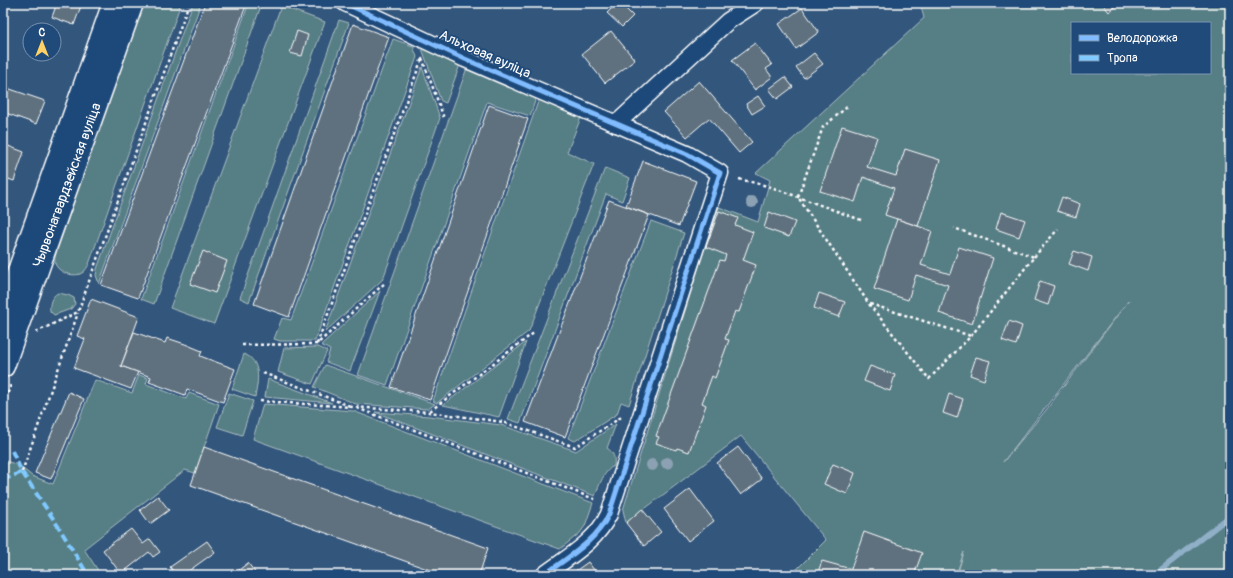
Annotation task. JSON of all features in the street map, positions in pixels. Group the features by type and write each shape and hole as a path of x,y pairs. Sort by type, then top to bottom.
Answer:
{"main road":[{"name":"Чырвонагвардзейская вуліца","path":"3,316 114,3"},
{"name":"Чырвонагвардзейская вуліца","path":"8,372 132,3"}],"street":[{"name":"Альховая вуліца","path":"345,3 465,59 687,154 720,173 646,401"},
{"path":"616,124 728,21 756,3"},
{"path":"544,575 586,544 605,523 612,506 646,401"}],"path":[{"path":"22,472 189,3"},
{"path":"413,34 444,118"},
{"path":"317,344 422,58"},
{"path":"798,197 823,127 847,107"},
{"path":"739,179 760,186 771,187 861,220"},
{"path":"798,197 869,304 929,379 971,336 1058,229"},
{"path":"954,228 1034,257"},
{"path":"242,346 317,344 386,282"},
{"path":"869,304 971,336"},
{"path":"35,332 78,312"},
{"path":"429,412 535,332"},
{"path":"4,404 8,372"},
{"path":"263,373 612,506"},
{"path":"260,400 429,412 503,422 575,447 646,401"}],"green space":[{"path":"144,3 181,3 89,264 86,270 77,275 65,273 56,266 55,261 57,250"},
{"path":"193,3 201,3 99,284 96,275 97,269"},
{"path":"249,3 262,3 154,304 141,299"},
{"path":"920,3 1230,3 1230,575 957,575 964,552 956,575 791,575 826,540 741,436 626,523 623,510 704,250 719,207 758,222 770,180 756,173 924,18","holes":["1129,300 1046,410 1003,462"]},
{"path":"281,6 325,22 214,324 170,308"},
{"path":"339,20 349,23 249,302 240,298"},
{"path":"393,39 413,46 417,57 315,341 280,341 274,339 282,318 291,320"},
{"path":"421,46 461,62 446,103 441,101"},
{"path":"468,65 537,95 530,116 487,102 387,385 358,375"},
{"path":"422,67 440,118 383,279 325,332"},
{"path":"540,96 582,115 567,152 594,164 529,331 437,403 433,401"},
{"path":"605,168 630,178 622,201 606,194 520,423 508,419"},
{"path":"651,221 684,233 629,405 621,402 617,414 575,441 568,438"},
{"path":"380,291 350,371 326,362 330,350 321,345"},
{"path":"58,293 74,298 75,304 71,309 54,315 50,311 50,303 52,298"},
{"path":"526,342 499,417 443,405"},
{"path":"318,347 327,351 312,384 278,372 284,348"},
{"path":"244,354 250,357 256,367 258,379 255,397 232,389"},
{"path":"325,365 435,404 428,409 356,404 314,387"},
{"path":"139,375 148,378 146,384 186,399 189,393 219,404 195,473 185,470 84,549 101,575 7,575 3,569 3,460 18,465 32,476 53,484 95,380 132,393"},
{"path":"268,379 332,403 265,397"},
{"path":"229,393 253,401 242,435 217,427"},
{"path":"263,404 353,411 593,503 585,526 580,533 560,549 253,439"},
{"path":"375,412 429,416 501,425 576,451 616,424 607,448 614,456 614,466 607,471 595,496"}],"building":[{"path":"57,3 82,3 74,25 52,17"},
{"path":"205,3 247,3 138,298 101,285"},
{"path":"617,3 620,3 633,16 622,27 607,13"},
{"path":"1102,3 1118,3 1119,4 1109,12"},
{"path":"802,8 819,32 796,49 779,24"},
{"path":"353,24 389,37 289,317 254,304"},
{"path":"297,31 308,35 302,56 290,53"},
{"path":"611,31 635,60 605,83 582,54"},
{"path":"755,43 772,65 766,69 772,77 755,90 732,60"},
{"path":"814,53 823,64 804,78 796,67"},
{"path":"785,77 793,87 777,99 769,89"},
{"path":"699,81 752,142 739,153 709,118 687,137 664,112"},
{"path":"7,88 45,101 36,124 3,112 3,99"},
{"path":"758,96 765,106 752,114 746,104"},
{"path":"489,105 528,119 430,400 391,387"},
{"path":"842,126 877,137 867,167 896,176 905,149 940,160 918,226 885,215 894,188 863,177 855,202 820,191"},
{"path":"3,144 24,152 14,181 3,177"},
{"path":"643,161 696,181 679,226 626,206"},
{"path":"1062,197 1080,204 1076,217 1057,211"},
{"path":"609,200 649,215 565,437 525,422"},
{"path":"719,211 738,218 735,225 753,232 743,260 756,265 739,312 735,311 725,339 729,340 715,378 712,376 702,403 706,405 689,452 677,448 676,450 656,443 659,437 656,436 720,260 724,261 726,255 706,247"},
{"path":"769,212 795,222 789,237 764,228"},
{"path":"1001,212 1025,220 1019,237 996,229"},
{"path":"897,219 932,231 921,265 950,274 959,247 993,258 972,324 939,313 948,285 916,275 908,300 874,289"},
{"path":"203,251 227,261 215,293 190,284"},
{"path":"1074,251 1092,257 1088,271 1069,264"},
{"path":"1040,281 1054,286 1048,305 1034,300"},
{"path":"819,293 845,302 839,317 814,308"},
{"path":"91,299 139,317 121,366 138,372 131,389 74,368 85,339 77,336"},
{"path":"1009,321 1022,326 1016,345 1002,340"},
{"path":"134,332 165,343 167,338 185,344 202,351 200,356 235,369 223,402 187,389 185,395 149,382 151,377 121,366"},
{"path":"976,357 990,361 984,380 970,375"},
{"path":"870,366 895,375 890,391 864,381"},
{"path":"69,392 84,399 51,479 35,473"},
{"path":"949,394 963,399 957,418 943,413"},
{"path":"204,447 488,548 479,575 444,575 191,485"},
{"path":"738,447 762,479 741,495 717,463"},
{"path":"833,464 855,473 847,494 824,484"},
{"path":"690,489 714,521 688,541 664,509"},
{"path":"158,496 169,510 150,524 140,510"},
{"path":"642,509 661,532 644,546 626,523"},
{"path":"131,529 143,544 150,539 160,552 153,557 149,552 121,574 103,550"},
{"path":"864,532 922,553 914,575 817,575 822,561 851,569"},
{"path":"207,541 215,552 183,575 176,575 170,567"},
{"path":"588,562 598,575 570,575"},
{"path":"248,563 257,575 236,575 235,573"}],"waterway":[{"path":"1154,575 1230,516"}],"marked path":[{"path":"912,3 913,7"},
{"path":"12,451 22,472 88,575"},
{"path":"3,480 22,472"}],"cycle path":[{"path":"345,3 465,59 687,154 720,173 609,514 597,533 589,541 544,575"}]}
